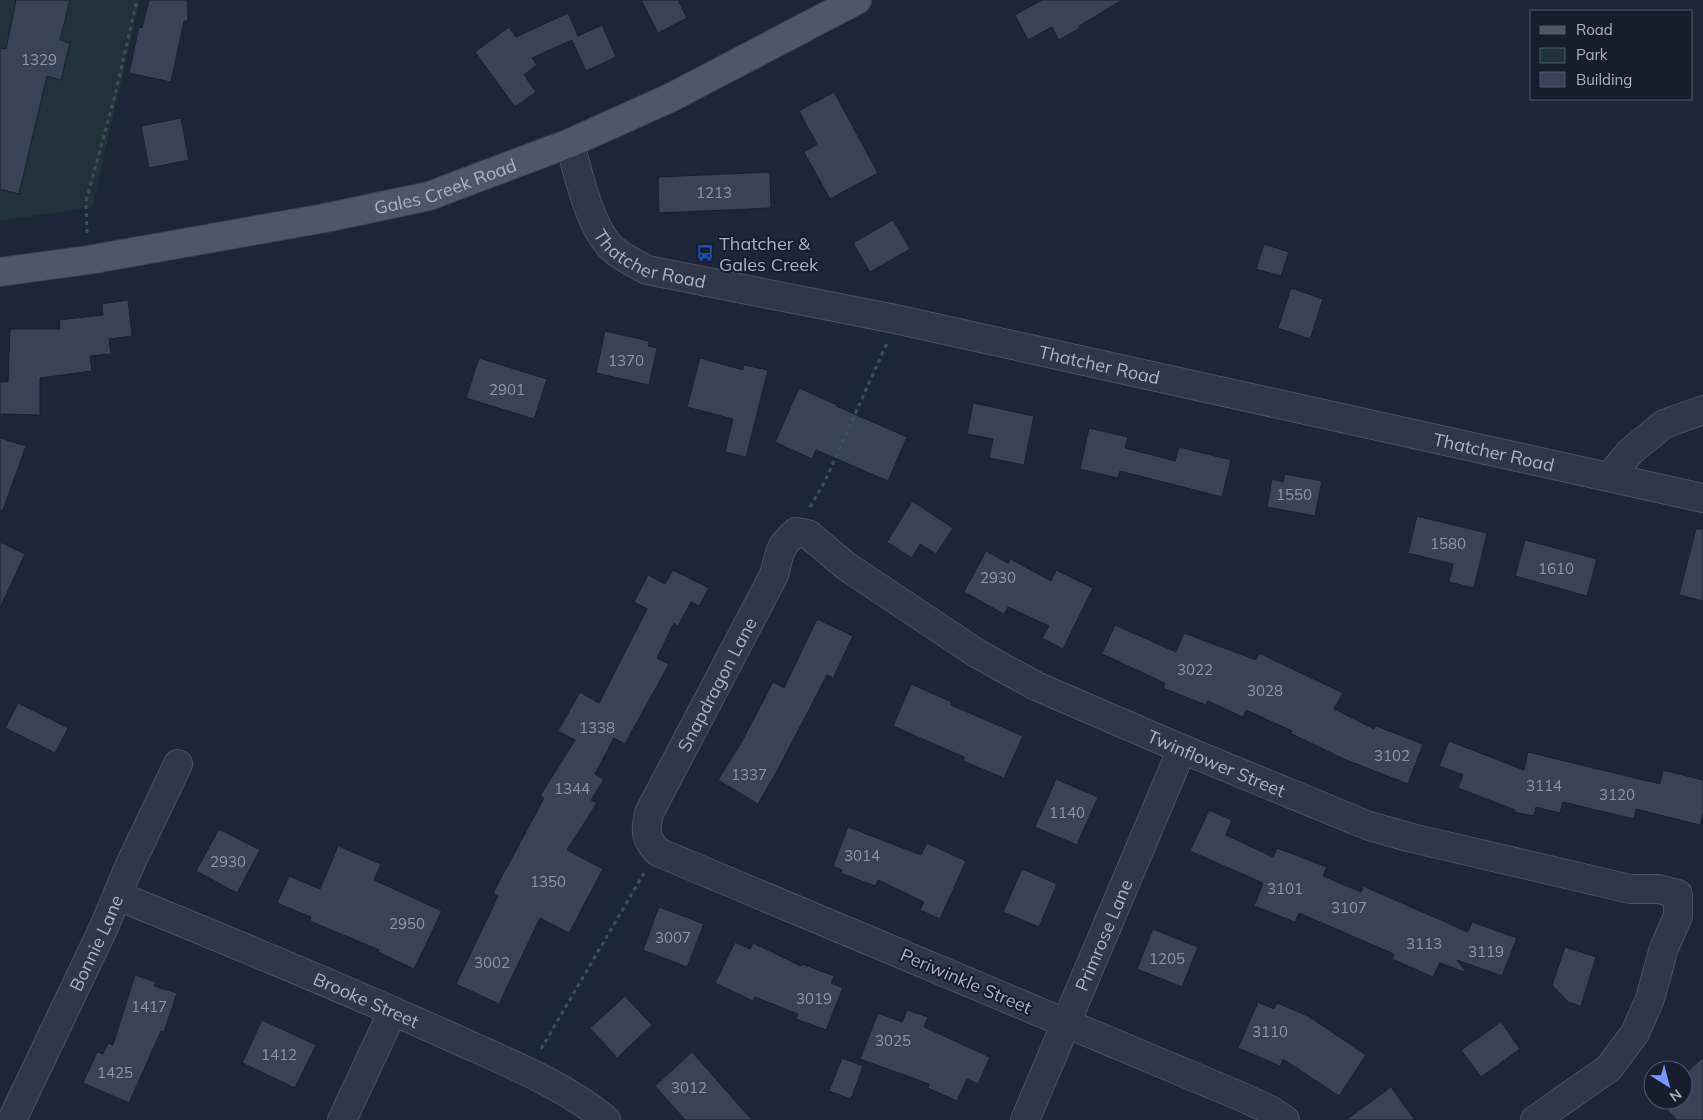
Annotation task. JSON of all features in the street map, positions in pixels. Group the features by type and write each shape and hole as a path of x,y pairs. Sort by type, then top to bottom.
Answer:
{"main road":[{"name":"Gales Creek Road","path":"0,272 88,260 325,218 430,196 570,143 670,98 856,0"}],"street":[{"name":"Thatcher Road","path":"570,143 583,191 595,225 613,249 647,270 895,319 1703,498"},
{"path":"1610,476 1631,451 1664,424 1703,410"},
{"name":"Twinflower Street","path":"796,532 808,534 846,566 978,654 1036,686 1369,826 1412,838 1630,889 1658,889 1678,894 1678,916 1664,948 1650,999 1635,1033 1620,1055 1608,1068 1535,1120"},
{"name":"Snapdragon Lane","path":"653,846 646,827 649,813 774,575 778,555 786,541 796,532"},
{"name":"Primrose Lane","path":"1025,1120 1182,749"},
{"name":"Bonnie Lane","path":"12,1120 178,764"},
{"name":"Periwinkle Street","path":"653,846 1066,1024 1242,1097 1270,1110 1285,1120"},
{"name":"Brooke Street","path":"118,896 393,1011 528,1072 579,1100 606,1120"},
{"path":"342,1120 393,1011"}],"path":[{"path":"88,260 86,201 115,95 137,0"},
{"path":"796,532 824,481 886,344 895,319"},
{"path":"528,1072 653,846"}],"green space":[{"path":"0,0 140,0 92,207 0,221"}],"building":[{"path":"16,0 70,0 60,40 70,43 61,80 47,76 19,194 0,189 0,48 6,49"},
{"path":"149,0 187,0 188,21 184,21 171,82 129,73 139,27 142,28"},
{"path":"641,0 678,0 687,18 658,33"},
{"path":"1042,0 1122,0 1059,40 1052,27 1028,40 1015,15"},
{"path":"568,13 578,36 602,25 616,57 586,71 572,40 532,58 537,65 524,75 536,92 515,107 475,52 509,27 516,37"},
{"path":"834,92 878,173 830,199 804,152 817,144 799,111"},
{"path":"181,118 189,160 149,168 141,126"},
{"path":"770,172 771,208 659,213 658,177"},
{"path":"893,220 910,249 870,272 853,243"},
{"path":"1264,244 1289,252 1281,276 1256,269"},
{"path":"1291,288 1323,299 1310,339 1278,328"},
{"path":"128,300 132,336 109,339 111,354 90,356 92,371 40,378 40,415 0,414 0,382 8,382 10,329 60,329 59,320 103,315 102,304"},
{"path":"605,331 649,341 648,346 657,348 649,385 596,373"},
{"path":"479,358 547,379 534,419 466,398"},
{"path":"700,358 743,370 744,365 768,370 746,457 725,452 733,419 687,407"},
{"path":"799,388 907,437 888,481 816,450 812,459 775,442"},
{"path":"973,403 1034,416 1024,465 989,458 993,439 967,434"},
{"path":"1089,428 1128,437 1125,448 1175,461 1179,447 1231,460 1222,497 1120,471 1118,478 1080,469"},
{"path":"0,438 26,446 3,510 0,510"},
{"path":"1285,474 1322,481 1315,516 1267,507 1272,479 1283,482"},
{"path":"912,501 953,528 936,554 920,544 912,558 887,542"},
{"path":"1417,516 1487,533 1474,588 1449,582 1453,564 1408,553"},
{"path":"1696,529 1703,529 1703,601 1679,595"},
{"path":"1525,540 1597,559 1587,596 1515,576"},
{"path":"0,542 25,554 0,608"},
{"path":"986,551 1008,563 1011,559 1051,581 1056,570 1093,588 1063,649 1042,638 1049,626 1008,607 1004,614 964,592"},
{"path":"673,570 709,588 699,606 691,602 678,626 674,623 657,658 669,664 625,744 614,738 595,774 604,779 591,800 597,803 567,850 603,869 569,933 540,918 499,1004 456,984 498,896 493,893 544,798 540,796 575,740 558,731 580,692 599,703 647,609 634,602 648,575 665,584"},
{"path":"817,619 853,636 833,678 827,675 758,804 718,780 741,743 773,682 784,688"},
{"path":"1115,625 1176,652 1184,633 1256,660 1259,653 1343,693 1334,709 1374,729 1376,726 1423,744 1408,784 1344,759 1290,733 1292,731 1246,710 1243,717 1208,701 1206,705 1163,688 1165,683 1102,654"},
{"path":"911,684 952,702 951,705 1023,736 1004,778 963,761 964,757 893,726"},
{"path":"18,703 68,728 55,753 5,728"},
{"path":"1449,741 1524,770 1528,752 1660,784 1663,770 1703,780 1703,814 1700,825 1636,809 1634,819 1563,802 1560,813 1536,807 1534,816 1514,812 1515,810 1458,788 1463,775 1439,766"},
{"path":"1056,779 1098,797 1077,845 1035,827"},
{"path":"1209,810 1232,820 1226,835 1273,857 1277,848 1327,867 1323,876 1361,892 1363,886 1468,932 1472,922 1517,938 1502,976 1457,960 1467,973 1440,963 1433,977 1392,959 1394,954 1299,913 1295,922 1254,906 1263,883 1190,851"},
{"path":"848,827 921,855 927,843 966,861 940,919 920,910 924,902 878,880 875,886 841,873 842,870 833,866"},
{"path":"219,829 260,850 237,893 196,871"},
{"path":"338,846 381,864 374,880 442,911 414,969 378,952 379,950 310,921 311,917 277,903 289,876 320,889"},
{"path":"1022,869 1057,884 1039,927 1003,912"},
{"path":"659,907 704,924 687,967 643,950"},
{"path":"1153,929 1198,947 1182,987 1137,969"},
{"path":"735,942 750,949 753,943 801,966 802,964 834,976 831,983 843,988 826,1030 796,1019 798,1014 755,997 753,1001 715,983"},
{"path":"1565,947 1596,957 1581,1006 1568,1002 1552,985"},
{"path":"135,975 156,982 154,986 177,993 164,1032 161,1031 129,1103 83,1083 97,1052 103,1054 108,1043 113,1045"},
{"path":"625,996 652,1025 617,1058 590,1028"},
{"path":"1258,1002 1274,1009 1277,1003 1308,1016 1366,1055 1339,1096 1283,1059 1280,1066 1238,1048"},
{"path":"907,1010 928,1017 924,1027 990,1057 978,1084 967,1079 957,1101 928,1088 929,1084 860,1059 878,1013 902,1022"},
{"path":"262,1020 316,1045 295,1088 242,1063"},
{"path":"1501,1022 1520,1049 1481,1077 1461,1050"},
{"path":"692,1052 752,1120 685,1120 655,1086"},
{"path":"1703,1057 1703,1120 1677,1120 1668,1110 1693,1110 1693,1066"},
{"path":"842,1058 863,1066 851,1099 829,1091"},
{"path":"1391,1087 1415,1120 1346,1120"}],"place":[{"name":"Thatcher & Gales Creek","path":"705,253"}]}
